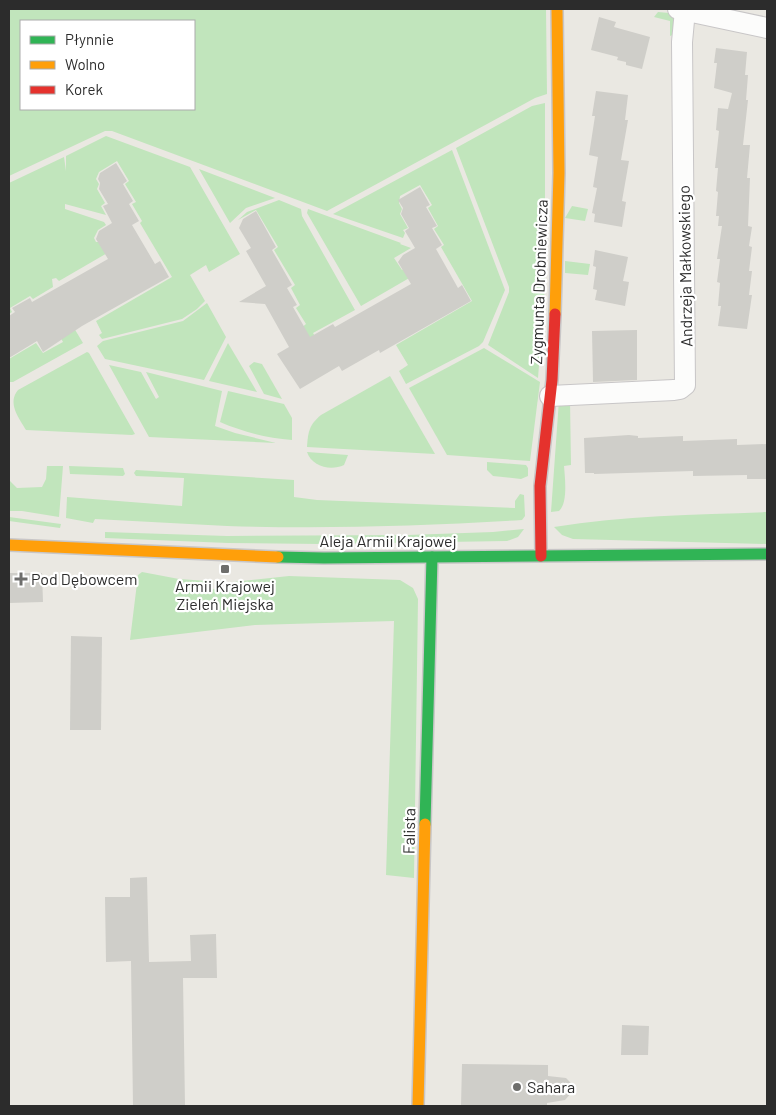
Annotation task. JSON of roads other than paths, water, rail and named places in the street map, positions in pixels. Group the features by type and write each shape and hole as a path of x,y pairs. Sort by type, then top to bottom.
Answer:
{"street":[{"name":"Zygmunta Drobniewicza","path":"541,556 540,486 555,328 558,237 558,9"},
{"name":"Andrzeja Małkowskiego","path":"550,396 680,390 686,385 681,10 767,28"},
{"name":"Aleja Armii Krajowej","path":"9,545 236,556 324,558 767,554"},
{"name":"Falista","path":"418,1106 432,557"}],"place":[{"name":"Armii Krajowej Zieleń Miejska","path":"225,569"},
{"name":"Pod Dębowcem","path":"21,579"},
{"name":"Sahara","path":"517,1087"}]}
